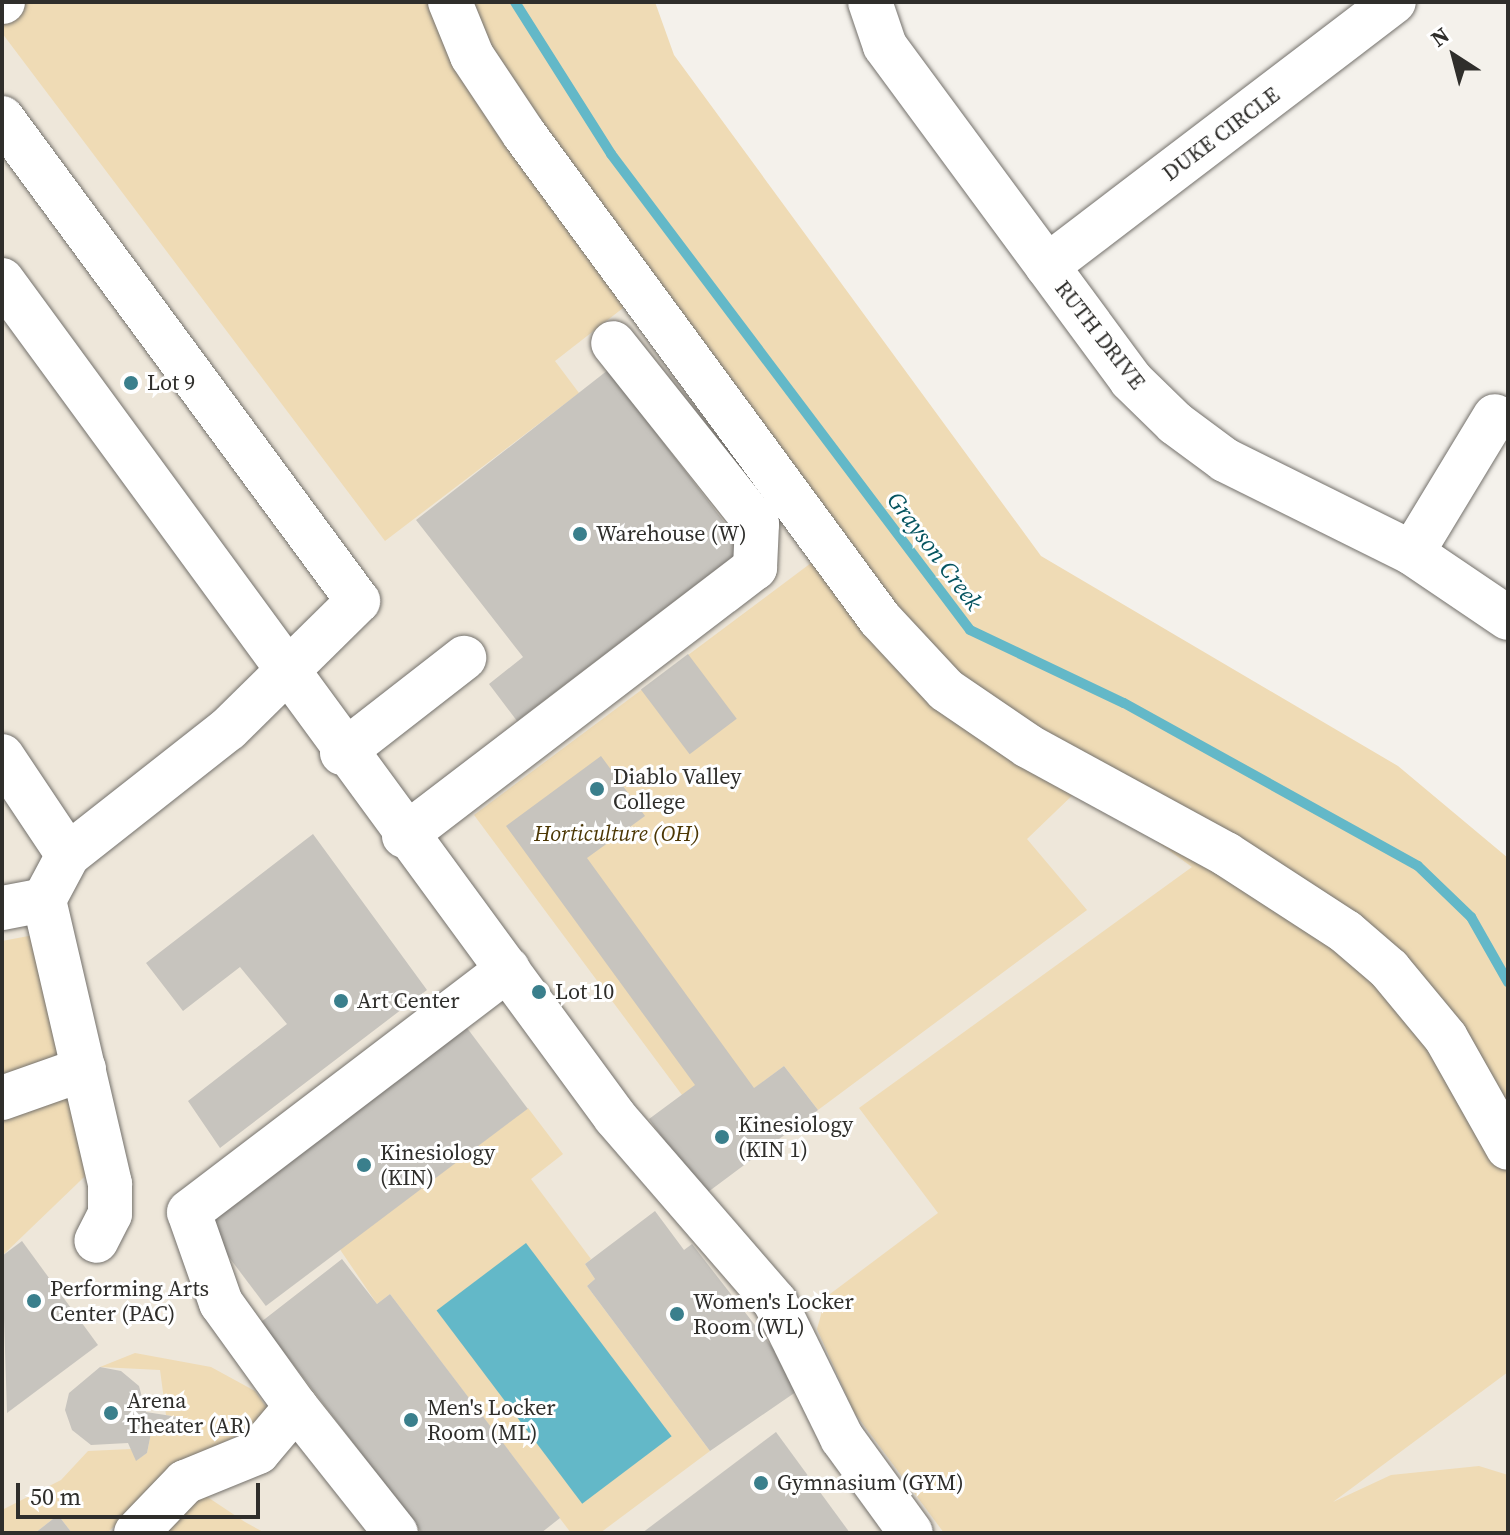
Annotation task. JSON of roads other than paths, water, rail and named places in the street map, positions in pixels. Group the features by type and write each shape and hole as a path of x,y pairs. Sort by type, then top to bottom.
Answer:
{"street":[{"path":"450,2 472,56 524,134 880,619 946,690 1028,746 1226,854 1346,932 1389,969 1446,1038 1508,1148"},
{"name":"RUTH DRIVE","path":"870,2 885,46 1131,380 1175,423 1225,460 1412,553 1508,618"},
{"name":"DUKE CIRCLE","path":"1047,266 1394,2"},
{"path":"6,131 358,601 292,671 68,855 23,904 84,1069 110,1184 110,1214 96,1241"},
{"path":"2,280 292,671 342,753 508,969 629,1134 775,1302 842,1438 911,1533"},
{"path":"404,836 755,568 757,524 613,343"},
{"path":"1412,553 1495,416"},
{"path":"342,753 464,658"},
{"path":"2,756 68,855"},
{"path":"396,1533 296,1407 221,1303 189,1212 508,969"},
{"path":"2,1098 84,1069"},
{"path":"136,1533 185,1482 258,1452 296,1407"}],"water":[{"path":"526,1243 672,1436 582,1504 437,1310"}],"waterway":[{"name":"Grayson Creek","path":"515,2 611,154 970,630 1124,703 1418,866 1471,917 1508,982"}],"place":[{"name":"Lot 9","path":"131,383"},
{"name":"Warehouse (W)","path":"580,534"},
{"name":"Diablo Valley College","path":"597,789"},
{"name":"Lot 10","path":"539,992"},
{"name":"Art Center","path":"341,1001"},
{"name":"Kinesiology (KIN 1)","path":"722,1137"},
{"name":"Kinesiology (KIN)","path":"364,1165"},
{"name":"Performing Arts Center (PAC)","path":"34,1301"},
{"name":"Women's Locker Room (WL)","path":"677,1314"},
{"name":"Arena Theater (AR)","path":"111,1413"},
{"name":"Men's Locker Room (ML)","path":"411,1420"},
{"name":"Gymnasium (GYM)","path":"761,1483"}],"park label":[{"name":"Horticulture (OH)","path":"617,834"}]}
